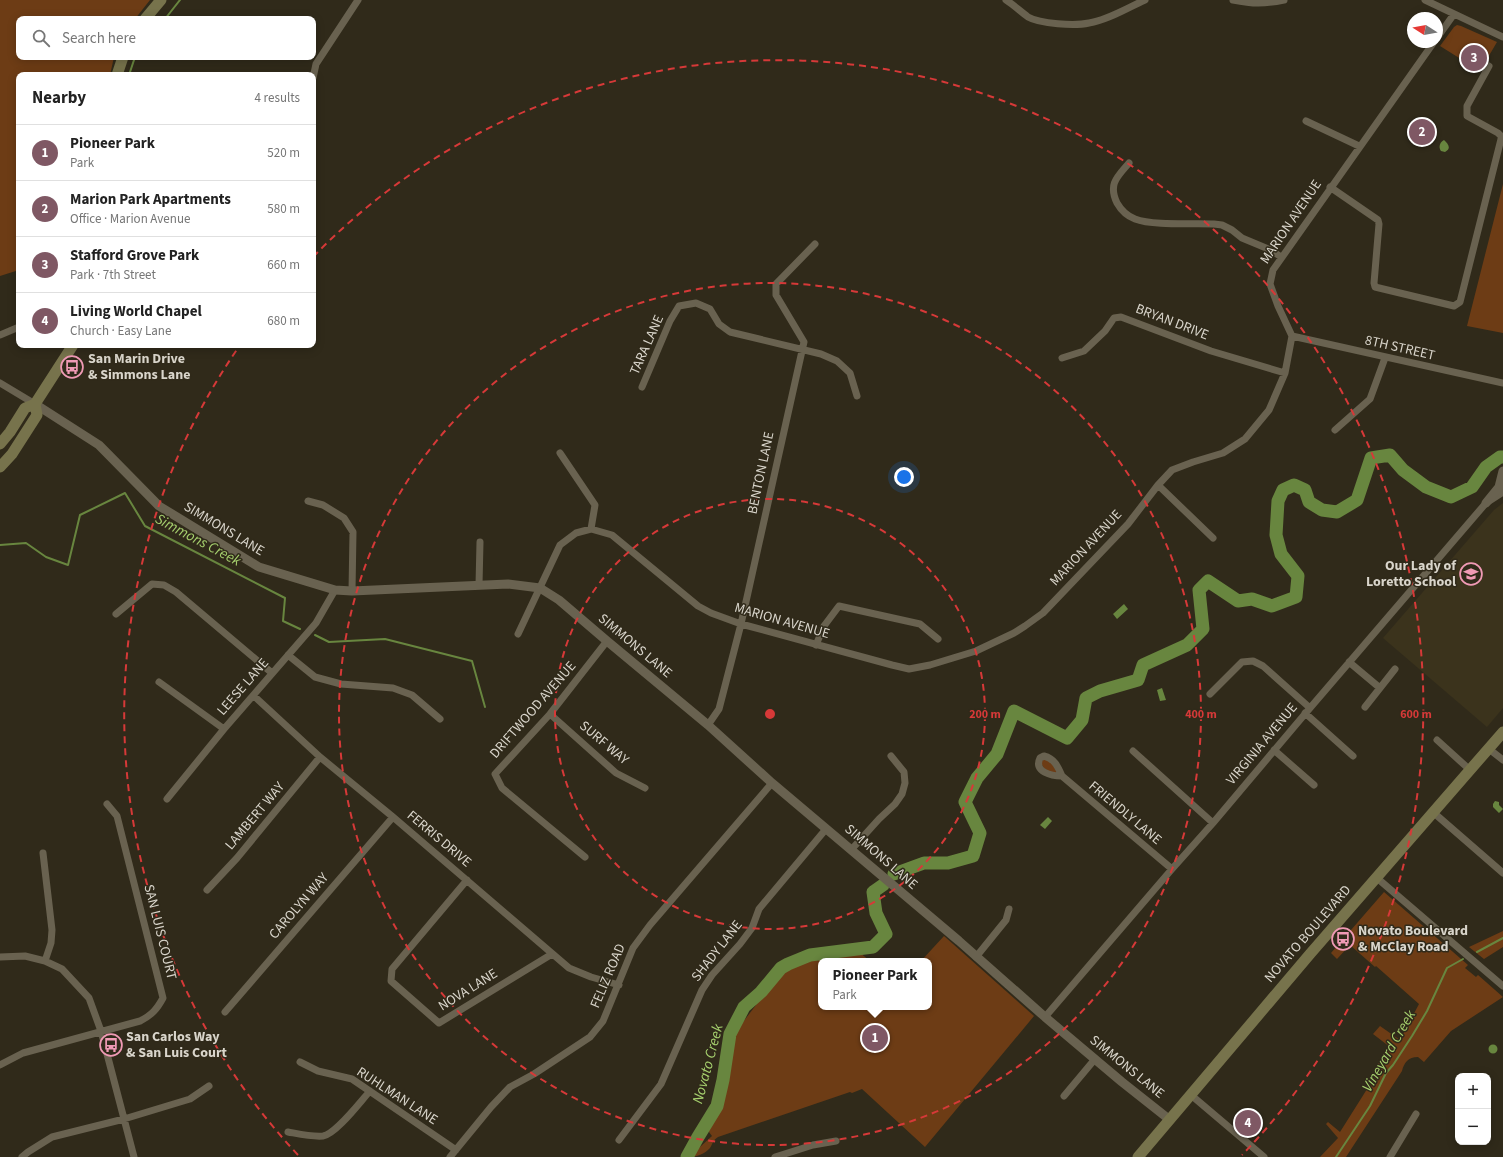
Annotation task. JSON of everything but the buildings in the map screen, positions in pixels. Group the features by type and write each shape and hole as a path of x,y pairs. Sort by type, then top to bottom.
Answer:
{"main road":[{"path":"148,16 161,0"},
{"path":"118,72 122,60"},
{"path":"0,444 10,432 25,408 35,404 70,348"},
{"path":"0,467 12,454 36,415 35,404"},
{"name":"NOVATO BOULEVARD","path":"1138,1157 1503,732"}],"street":[{"path":"314,72 316,64 357,0"},
{"path":"1006,0 1029,17 1045,22 1067,24 1089,23 1112,16 1145,0"},
{"path":"1233,0 1247,3 1265,4 1284,0"},
{"path":"1425,0 1503,37"},
{"path":"1443,30 1454,14"},
{"name":"MARION AVENUE","path":"591,528 612,535 698,606 711,613 741,624 910,669 937,663 976,651 1014,633 1043,613 1128,524 1158,485 1172,470 1193,462 1224,454 1245,439 1269,410 1285,373 1292,336 1278,306 1270,284 1273,270 1330,187 1430,48"},
{"path":"1330,187 1378,220 1375,287 1454,306 1458,304 1460,302 1501,139 1498,132 1467,116 1467,106 1488,66"},
{"path":"1306,121 1359,146"},
{"path":"1129,163 1116,178 1113,187 1114,196 1124,213 1134,219 1146,222 1222,225 1232,230 1242,238 1271,250 1281,257"},
{"name":"BENTON LANE","path":"708,725 720,709 741,624 804,342 776,295 776,284 815,244"},
{"name":"TARA LANE","path":"642,388 670,321 680,306 696,303 710,309 719,324 730,332 801,350"},
{"name":"BRYAN DRIVE","path":"1062,358 1084,351 1105,331 1114,318 1121,317 1211,351 1285,373"},
{"path":"0,335 16,328"},
{"name":"8TH STREET","path":"1292,336 1385,358 1503,383"},
{"path":"801,350 821,354 837,361 850,373 857,396"},
{"path":"1335,430 1370,399 1385,358"},
{"name":"SIMMONS LANE","path":"0,383 99,445 159,506 259,567 335,590 352,591 508,584 540,588 560,600 708,725 772,783 1045,1017 1170,1120"},
{"path":"518,634 560,546 576,533 591,528 595,505 560,453"},
{"path":"1486,503 1499,487 1503,471"},
{"path":"1158,485 1213,538"},
{"name":"VIRGINIA AVENUE","path":"1045,1017 1486,503 1503,492"},
{"path":"308,501 323,505 344,518 353,532 352,591"},
{"path":"480,542 480,585"},
{"path":"116,614 152,584 164,585 176,592 272,673"},
{"name":"LEESE LANE","path":"167,799 224,729 316,623 335,590"},
{"path":"816,645 824,626 839,606 920,624 938,639"},
{"name":"DRIFTWOOD AVENUE","path":"585,857 502,788 495,774 550,714 607,641"},
{"path":"288,655 315,677 342,684 393,688 412,695 440,719"},
{"path":"1210,694 1242,662 1253,661 1263,666 1353,756"},
{"path":"1349,662 1380,688"},
{"path":"1365,707 1395,669"},
{"path":"159,682 224,729"},
{"name":"FERRIS DRIVE","path":"254,696 320,757 393,817 569,968 591,977 618,985"},
{"name":"SURF WAY","path":"550,714 616,773 644,788"},
{"path":"1437,740 1470,770"},
{"path":"1489,749 1503,760"},
{"path":"1274,750 1314,785"},
{"path":"1133,751 1213,823"},
{"path":"852,850 879,819 895,804 902,794 905,783 904,772 891,756"},
{"name":"LAMBERT WAY","path":"207,890 237,858 320,757"},
{"name":"FRIENDLY LANE","path":"1062,776 1172,869"},
{"name":"FELIZ ROAD","path":"450,1157 491,1107 510,1087 534,1074 590,1037 603,1021 633,948 650,925 772,783"},
{"name":"SAN LUIS COURT","path":"0,1064 22,1053 140,1021 152,1015 158,1008 163,998 117,816 107,804"},
{"path":"1434,813 1503,874"},
{"name":"CAROLYN WAY","path":"225,1012 393,817"},
{"name":"SHADY LANE","path":"619,1140 661,1084 702,990 712,975 740,944 752,928 759,910 826,829"},
{"path":"43,853 52,930 51,943 45,961"},
{"path":"1377,878 1503,986"},
{"name":"NOVA LANE","path":"467,880 392,969 391,981 440,1023 552,954"},
{"path":"976,957 1006,920 1009,909"},
{"path":"0,958 25,956 45,961 62,969 89,998 101,1031 134,1157"},
{"path":"1064,1096 1095,1059"},
{"name":"RUHLMAN LANE","path":"300,1062 318,1071 352,1080 456,1150"},
{"path":"22,1157 52,1137 124,1119 190,1099 209,1086"},
{"path":"288,1132 301,1135 324,1136 339,1126 370,1091"},
{"path":"1191,1095 1264,1157"},
{"path":"1390,1157 1416,1114"},
{"path":"775,1157 814,1144 836,1141"}],"shaded area":[{"path":"0,0 150,0 137,16 16,16 16,60 113,60 111,72 16,72 16,271 0,276"},
{"path":"1457,25 1461,26 1497,42 1480,71 1443,48 1443,42"},
{"path":"1444,140 1448,144 1449,148 1445,152 1441,151 1440,148 1441,143"},
{"path":"1503,184 1503,333 1467,326"},
{"name":"Our Lady of Loretto School","path":"1503,503 1503,708 1487,727 1383,638 1494,510"},
{"path":"1124,604 1128,609 1117,619 1113,614"},
{"path":"1162,688 1166,700 1160,701 1157,690"},
{"path":"1043,760 1050,760 1058,774 1045,769 1041,762"},
{"path":"1495,801 1499,802 1499,805 1503,809 1499,813 1493,807"},
{"path":"1048,817 1052,821 1045,829 1040,825"},
{"path":"1384,892 1468,965 1465,968 1476,977 1478,975 1503,997 1451,1031 1424,1062 1418,1057 1407,1061 1346,1157 1320,1157 1338,1138 1326,1124 1328,1122 1340,1132 1374,1078 1377,1072 1374,1069 1390,1047 1373,1034 1380,1026 1400,1040 1419,1004 1350,945 1337,959 1331,953"},
{"path":"1503,931 1503,947 1484,959 1469,947"},
{"path":"944,936 1034,1016 925,1147 862,1089 718,1137 714,1140 706,1152 697,1156 689,1157 712,1136 706,1128 710,1120 728,1051 740,1026 756,1005 767,980 788,964 818,958 818,1010 932,1010 932,958 924,958"},
{"path":"833,948 854,948 866,958 818,958"},
{"path":"1493,1044 1498,1049 1493,1054 1488,1049"}],"waterway":[{"path":"167,16 180,0"},
{"path":"130,72 134,60"},
{"name":"Novato Creek","path":"894,874 924,863 948,863 973,856 980,833 965,802 977,778 997,754 1014,711 1067,738 1082,720 1086,698 1100,691 1138,680 1143,665 1187,645 1203,629 1199,590 1208,581 1238,601 1252,599 1272,606 1296,597 1298,576 1281,554 1276,535 1278,501 1283,490 1294,485 1305,490 1309,502 1322,510 1337,512 1357,500 1371,458 1390,455 1403,470 1426,487 1451,497 1472,487 1486,467 1500,457 1503,457"},
{"name":"Simmons Creek","path":"0,545 26,543 46,557 68,565 80,515 125,493 145,526 285,598 283,621 300,629"},
{"name":"Simmons Creek","path":"315,635 329,642 385,639 472,661 485,707"},
{"name":"Novato Creek","path":"687,1157 717,1106 723,1080 730,1034 744,1007 761,992 781,968 788,964 810,955 873,947 886,934 876,913 873,892 883,885"},
{"name":"Vineyard Creek","path":"1477,952 1503,938"},
{"name":"Vineyard Creek","path":"1336,1157 1370,1106 1386,1073 1393,1065 1427,1011 1447,968 1463,959"}],"place":[{"name":"Stafford Grove Park","path":"1474,58"},
{"name":"Marion Park Apartments","path":"1422,132"},
{"name":"San Marin Drive & Simmons Lane","path":"72,367"},
{"name":"Our Lady of Loretto School","path":"1471,574"},
{"name":"Novato Boulevard & McClay Road","path":"1343,939"},
{"name":"Pioneer Park","path":"875,1038"},
{"name":"San Carlos Way & San Luis Court","path":"111,1045"},
{"name":"Living World Chapel","path":"1248,1123"}]}
